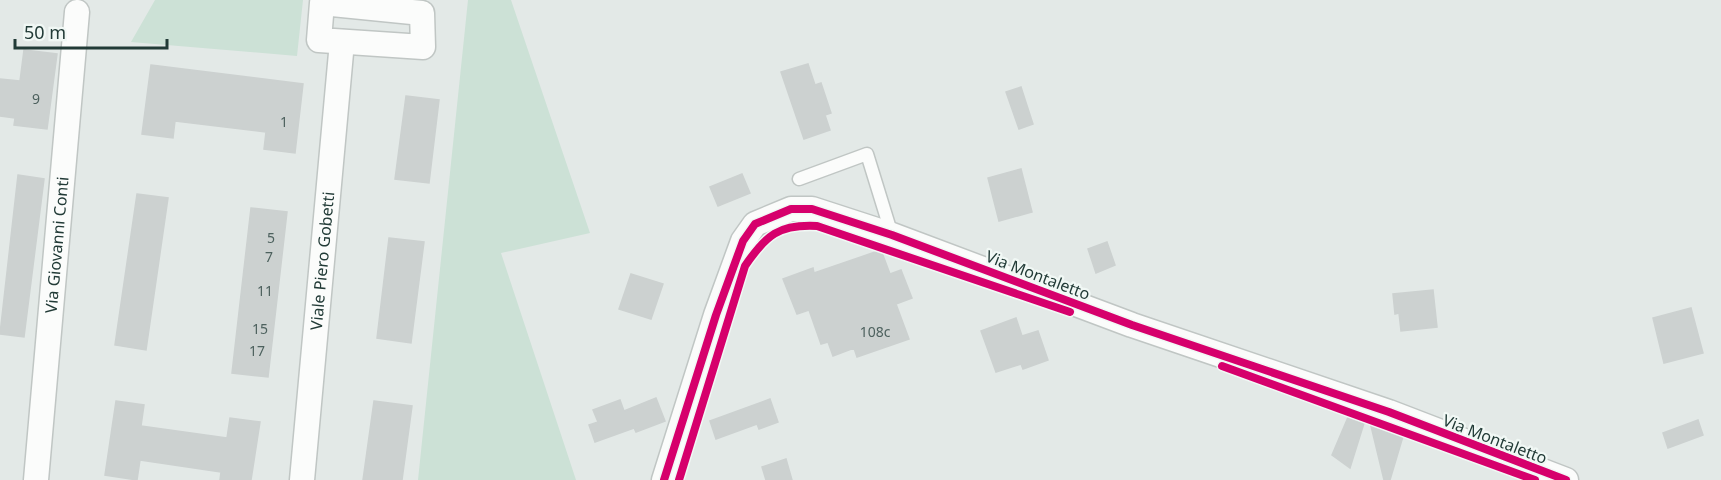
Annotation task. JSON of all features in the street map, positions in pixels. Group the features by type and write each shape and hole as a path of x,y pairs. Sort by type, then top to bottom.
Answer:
{"street":[{"name":"Via Giovanni Conti","path":"36,480 77,12"},
{"name":"Viale Piero Gobetti","path":"302,480 342,42"},
{"name":"Via Montaletto","path":"664,480 716,315 743,241 755,224 791,209 812,210 892,235 1132,325 1389,412 1566,480"}],"lane":[{"path":"799,179 867,154 892,235"}],"green space":[{"path":"155,0 303,0 297,56 131,42"},
{"path":"468,0 511,0 590,233 501,253 576,480 418,480"}],"building":[{"path":"24,50 57,54 47,129 14,125 15,118 0,116 0,79 20,81"},
{"path":"808,64 815,85 821,83 831,113 825,115 830,130 804,139 781,72"},
{"path":"151,65 303,84 295,153 264,149 266,132 175,121 173,138 142,134"},
{"path":"1021,87 1033,124 1019,129 1006,92"},
{"path":"406,96 439,100 429,183 395,179"},
{"path":"1021,169 1032,212 999,221 988,178"},
{"path":"742,174 750,193 718,206 710,187"},
{"path":"18,175 44,179 24,337 0,334"},
{"path":"137,194 168,198 146,350 115,345"},
{"path":"251,208 287,212 268,377 232,373"},
{"path":"389,238 424,242 411,343 377,338"},
{"path":"1107,242 1115,265 1096,273 1088,249"},
{"path":"881,250 890,274 901,270 912,298 896,304 909,339 857,357 854,348 833,356 828,342 821,344 809,310 797,314 783,279 813,268 814,273"},
{"path":"631,274 663,284 651,319 619,309"},
{"path":"1433,290 1437,327 1401,331 1399,313 1395,314 1393,294"},
{"path":"1691,308 1703,353 1664,363 1653,318"},
{"path":"1016,318 1022,336 1038,331 1048,360 1023,369 1021,364 996,372 981,331"},
{"path":"656,398 665,421 636,432 634,428 595,442 589,425 598,422 593,410 620,400 624,411"},
{"path":"770,399 778,422 759,429 757,424 716,439 710,421"},
{"path":"116,401 144,405 141,426 227,438 230,418 260,422 251,480 220,480 221,472 140,460 137,480 105,475"},
{"path":"374,401 412,406 402,480 363,480"},
{"path":"1349,415 1365,420 1350,468 1332,455"},
{"path":"1698,420 1703,435 1668,448 1663,433"},
{"path":"1370,422 1404,433 1390,480 1384,480"},
{"path":"786,459 792,480 766,480 762,467"}],"cycle path":[{"path":"664,480 716,315 743,241 755,224 791,209 812,209 892,235 1132,325 1389,412 1566,480"},
{"path":"679,480 745,266 767,239 783,230 793,227 817,226 1070,312"},
{"path":"1222,366 1535,480"}]}
